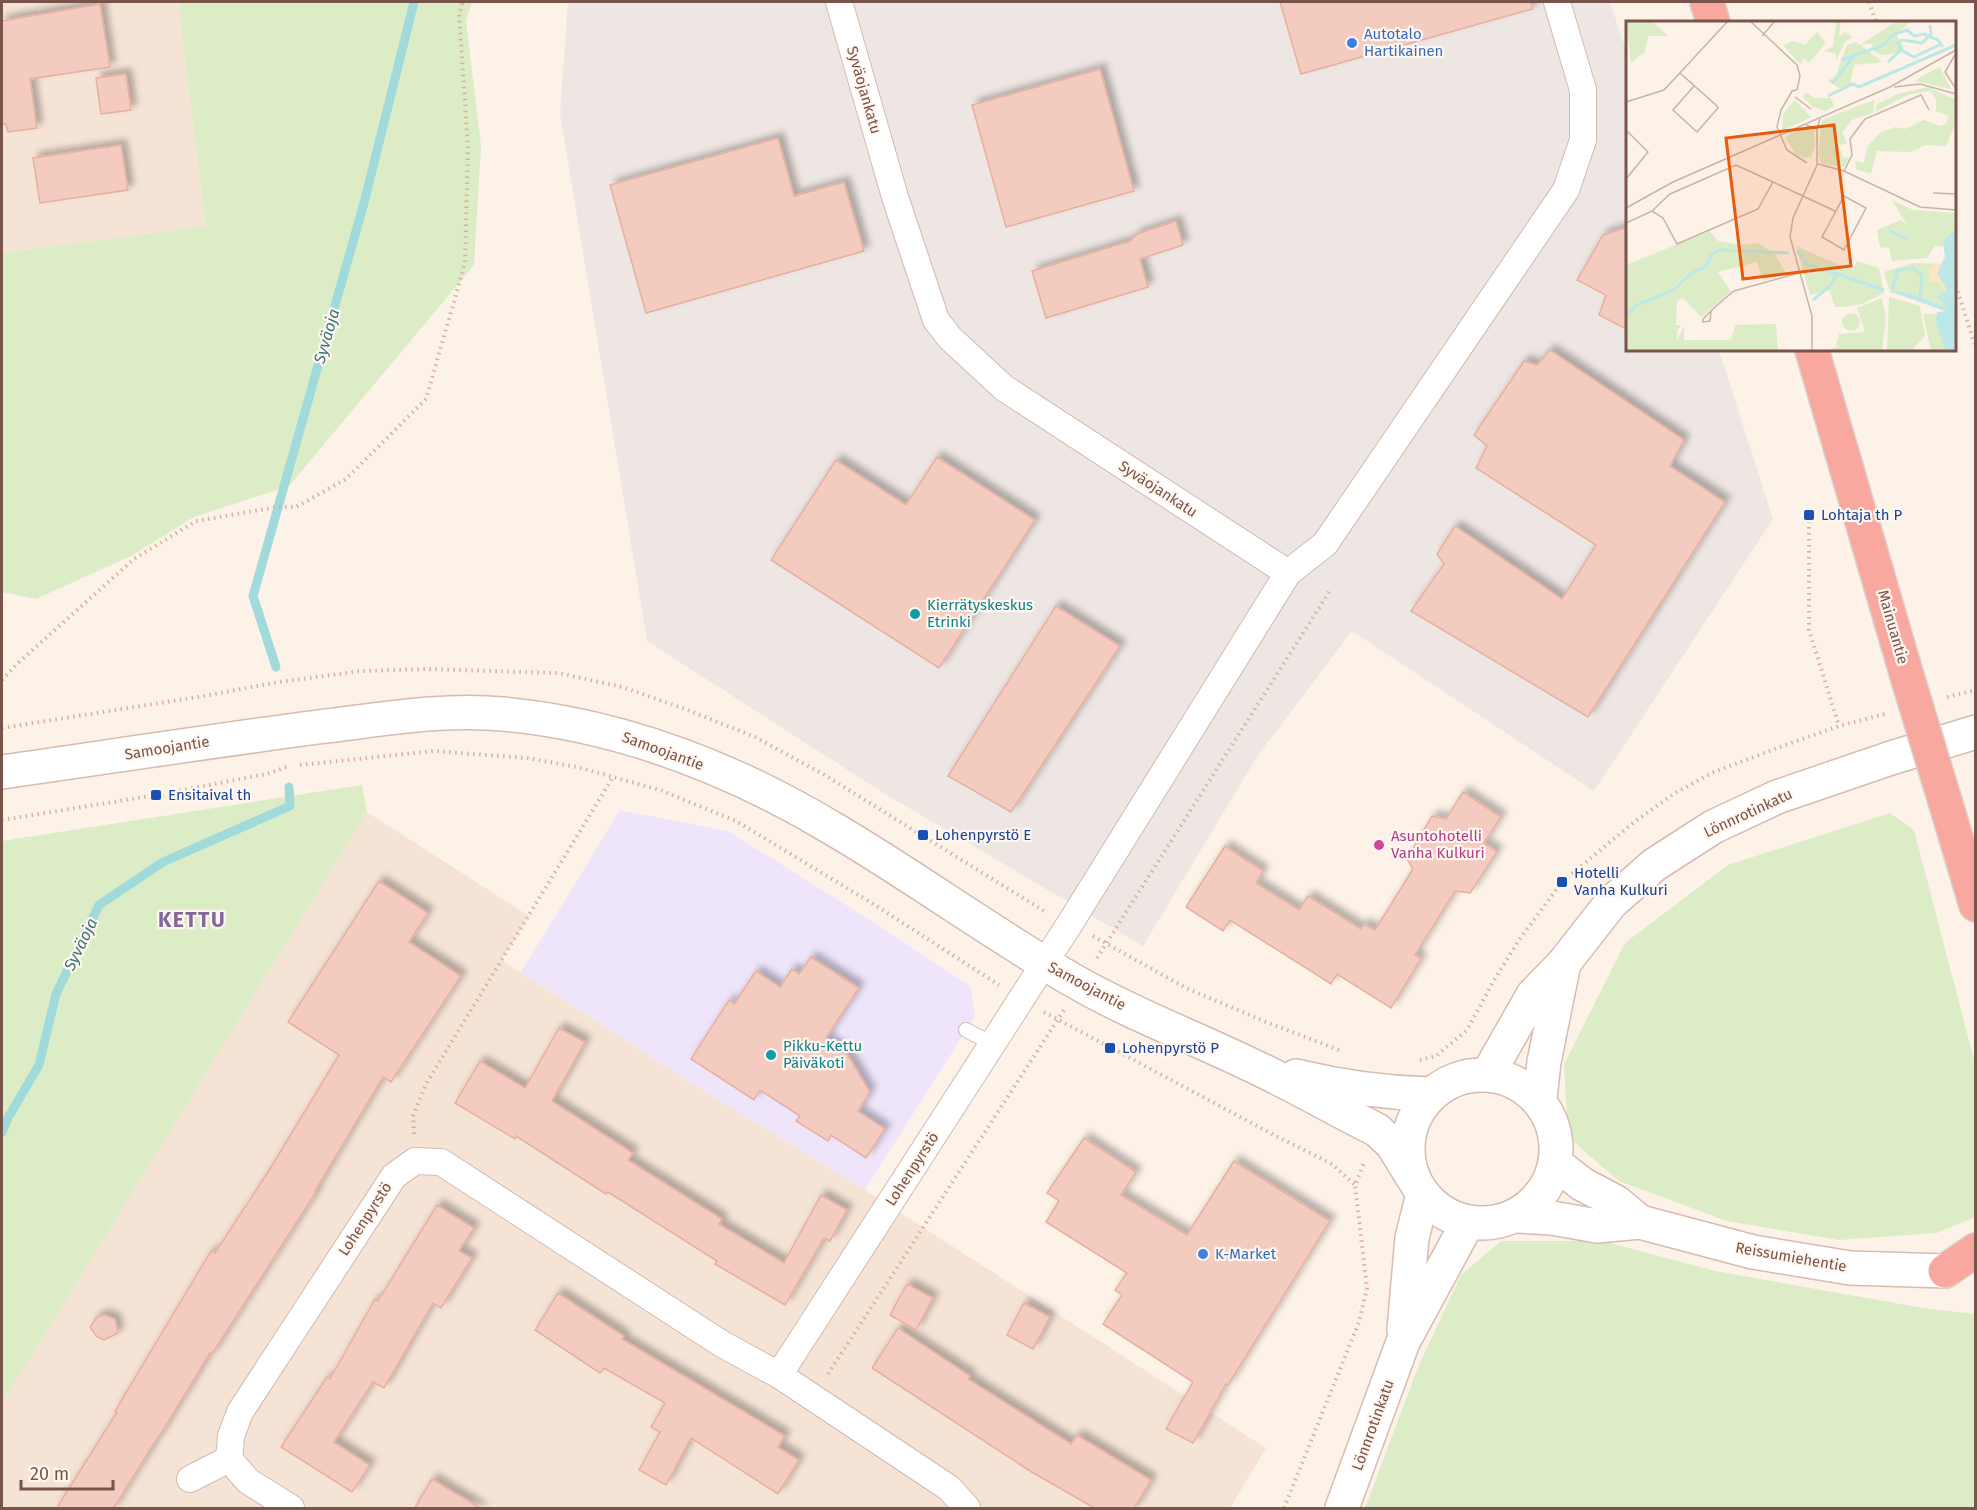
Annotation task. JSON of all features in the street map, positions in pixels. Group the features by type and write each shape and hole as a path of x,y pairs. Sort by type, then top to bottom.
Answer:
{"highway":[{"path":"1707,2 1713,21"},
{"name":"Mainuantie","path":"1812,351 1976,905"},
{"path":"1960,1275 1976,1250"}],"street":[{"name":"Syväojankatu","path":"839,2 895,197 936,320 950,338 1004,388 1288,573"},
{"path":"1044,963 1288,573 1325,544 1566,190 1583,140 1583,90 1557,2"},
{"name":"Samoojantie","path":"2,772 212,741 441,712 502,713 616,734 668,750 761,790 836,830 1044,963 1090,989 1254,1066 1377,1130 1392,1144 1418,1186"},
{"name":"Lönnrotinkatu","path":"1488,1074 1533,995 1564,963 1611,903 1654,864 1713,826 1777,797 1976,732"},
{"name":"Lohenpyrstö","path":"779,1375 1044,963"},
{"name":"Lönnrotinkatu","path":"1540,1098 1544,1062 1564,963"},
{"name":"Samoojantie","path":"1254,1066 1325,1083 1391,1093 1431,1094"},
{"path":"1488,1074 1517,1083 1540,1098 1552,1126 1556,1144 1555,1163 1549,1180 1535,1200 1518,1216 1499,1223 1467,1222 1448,1215 1435,1206 1418,1186 1408,1159 1408,1137 1413,1120 1431,1094 1458,1078 1488,1074"},
{"path":"415,1161 441,1162 722,1344 779,1375 949,1488 967,1509"},
{"name":"Lohenpyrstö","path":"229,1459 231,1436 240,1412 394,1176 415,1161"},
{"name":"Reissumiehentie","path":"1555,1163 1582,1184 1616,1202 1640,1222"},
{"name":"Lönnrotinkatu","path":"1403,1342 1418,1186"},
{"name":"Reissumiehentie","path":"1518,1216 1552,1218 1597,1226 1640,1222 1753,1252 1839,1266 1960,1275"},
{"name":"Lönnrotinkatu","path":"1342,1509 1403,1342 1467,1222"},
{"path":"190,1479 229,1459 248,1481 291,1509"}],"lane":[{"path":"966,1030 993,1044"}],"path":[{"path":"2,680 134,559 196,520 277,507 296,507 346,479 426,399 465,262 468,147 459,14 463,2"},
{"path":"1869,2 1876,21"},
{"path":"1956,286 1976,348"},
{"path":"1809,515 1809,630 1839,726"},
{"path":"1942,698 1976,690"},
{"path":"1633,823 1675,793 1714,772 1839,726 1885,714"},
{"path":"2,820 245,779 288,766 433,751 527,758 577,767 660,790 736,821 1022,998 1120,1054 1332,1164 1355,1185"},
{"path":"415,1161 413,1116 426,1084 613,777"}],"shaded area":[{"path":"2,2 178,2 206,226 2,253"},
{"path":"568,2 1610,2 1626,50 1626,351 1719,351 1773,519 1594,791 1352,631 1258,755 1143,946 885,794 647,641 560,113"},
{"path":"620,810 728,831 970,986 975,1016 865,1190 682,1077 521,972"},
{"path":"367,812 529,916 502,960 1266,1448 1230,1508 2,1508 2,1404"}],"green space":[{"path":"178,2 472,2 466,21 481,146 474,265 289,486 194,517 131,556 36,599 2,592 2,253 206,226"},
{"path":"362,785 367,812 2,1404 2,841"},
{"path":"1890,813 1914,830 1975,1064 1975,1217 1937,1233 1839,1240 1727,1221 1619,1181 1568,1137 1564,1064 1625,943 1728,865"},
{"path":"1501,1241 1602,1241 1715,1271 1923,1308 1975,1314 1975,1508 1365,1508 1418,1367 1461,1275"}],"building":[{"name":"Autotalo Hartikainen","path":"1280,2 1531,2 1532,9 1301,74"},
{"path":"100,4 110,67 30,79 37,128 8,132 6,124 2,124 2,21"},
{"path":"1100,69 1134,191 1006,227 972,105"},
{"path":"126,74 131,110 101,114 96,78"},
{"path":"778,138 794,196 844,182 864,251 646,313 610,185"},
{"path":"121,145 128,190 40,203 33,158"},
{"path":"1176,221 1183,245 1140,259 1148,287 1046,318 1032,271 1130,241 1137,234"},
{"path":"1626,228 1626,329 1599,315 1606,295 1577,280 1603,235"},
{"path":"1550,350 1684,440 1670,466 1725,502 1588,717 1411,611 1444,564 1437,554 1455,526 1562,599 1596,545 1476,468 1487,446 1474,435 1524,361 1537,365"},
{"name":"Kierrätyskeskus Etrinki","path":"937,457 1035,520 939,668 771,560 836,460 906,505"},
{"path":"1056,606 1120,646 1011,812 948,776"},
{"path":"1463,792 1501,817 1484,843 1497,852 1470,893 1455,891 1415,955 1421,959 1391,1008 1337,974 1331,984 1230,920 1223,931 1186,907 1225,846 1263,871 1256,883 1299,910 1308,896 1361,929 1364,924 1375,930 1413,869 1407,859 1432,816 1446,819"},
{"path":"379,881 428,913 409,942 461,976 391,1082 383,1077 316,1192 212,1354 210,1353 113,1509 56,1509 117,1412 115,1411 211,1251 215,1253 270,1169 339,1055 288,1022"},
{"name":"Pikku-Kettu Päiväkoti","path":"811,957 859,988 826,1038 846,1052 870,1092 858,1111 885,1129 866,1158 831,1135 828,1141 796,1121 800,1116 760,1090 754,1100 691,1059 729,1000 734,1004 756,971 780,987 792,969 799,974"},
{"path":"559,1028 585,1042 552,1101 633,1153 628,1160 722,1219 719,1224 784,1263 821,1195 847,1210 830,1241 824,1238 785,1305 715,1264 717,1261 608,1192 606,1194 516,1136 515,1139 455,1103 480,1061 525,1088"},
{"name":"K-Market","path":"1084,1138 1136,1172 1121,1195 1187,1235 1234,1161 1330,1221 1228,1385 1226,1384 1193,1443 1166,1429 1193,1382 1103,1324 1122,1295 1115,1290 1127,1273 1046,1222 1059,1201 1047,1193"},
{"path":"437,1205 474,1228 459,1251 472,1258 441,1308 433,1303 384,1388 373,1382 334,1442 370,1465 352,1492 281,1447 327,1377 330,1379 375,1299 378,1301"},
{"path":"907,1284 933,1298 916,1330 890,1315"},
{"path":"558,1293 624,1336 622,1339 785,1436 778,1447 799,1460 778,1494 691,1438 666,1485 639,1470 660,1432 651,1427 665,1403 604,1368 600,1373 535,1330"},
{"path":"1024,1303 1050,1317 1033,1349 1007,1335"},
{"path":"105,1315 115,1319 118,1333 104,1340 97,1337 90,1327 97,1317"},
{"path":"898,1328 970,1376 968,1379 1071,1444 1077,1435 1151,1480 1134,1509 1096,1509 1030,1471 872,1368"},
{"path":"432,1479 482,1509 414,1509"}],"waterway":[{"name":"Syväoja","path":"276,667 253,596 364,203 414,2"},
{"name":"Syväoja","path":"2,1132 39,1065 56,994 99,905 163,862 290,806 289,787"}],"place":[{"name":"Autotalo Hartikainen","path":"1352,43"},
{"name":"Lohtaja th P","path":"1809,515"},
{"name":"Kierrätyskeskus Etrinki","path":"915,614"},
{"name":"Ensitaival th","path":"156,795"},
{"name":"Lohenpyrstö E","path":"923,835"},
{"name":"Asuntohotelli Vanha Kulkuri","path":"1379,845"},
{"name":"Hotelli Vanha Kulkuri","path":"1562,882"},
{"name":"Lohenpyrstö P","path":"1110,1048"},
{"name":"Pikku-Kettu Päiväkoti","path":"771,1055"},
{"name":"K-Market","path":"1203,1254"}],"district":[{"name":"KETTU","path":"192,920"}]}
